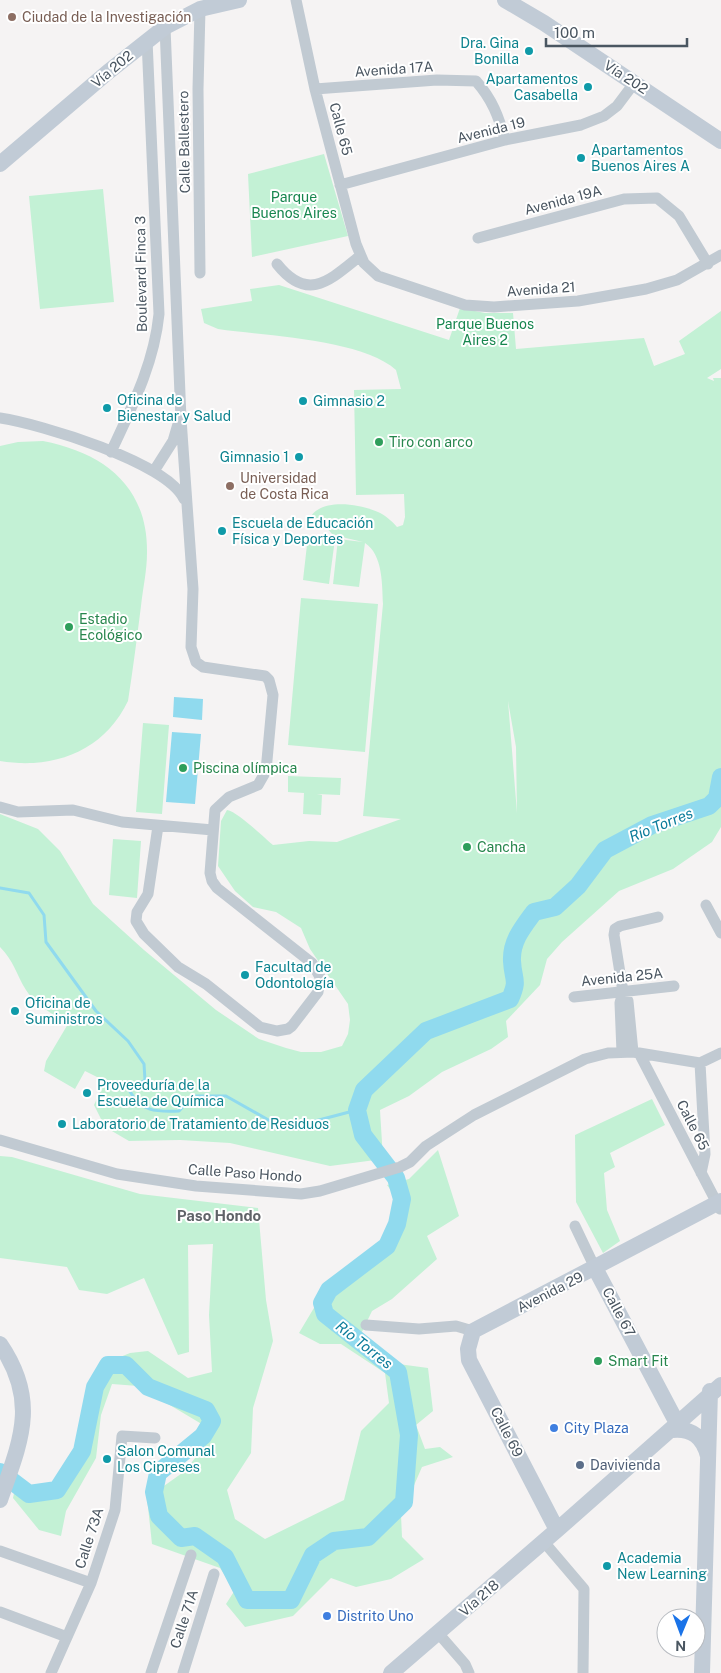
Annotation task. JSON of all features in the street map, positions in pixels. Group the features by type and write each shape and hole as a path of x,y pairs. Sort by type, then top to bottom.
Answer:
{"main road":[{"name":"Vía 202","path":"0,164 165,27 200,10 240,0"},
{"name":"Vía 202","path":"505,0 635,82 721,141"},
{"name":"Avenida 29","path":"473,1331 720,1205"},
{"name":"Calle 67","path":"595,1268 675,1425"},
{"name":"Calle 69","path":"473,1331 468,1349 470,1360 561,1526"},
{"path":"0,1344 21,1385 24,1403 20,1440 0,1499"},
{"name":"Vía 218","path":"391,1673 544,1542 714,1389"},
{"path":"702,1673 709,1462 714,1389"},
{"path":"709,1462 721,1412"},
{"path":"675,1425 693,1432 701,1439 709,1462"}],"street":[{"name":"Calle 65","path":"296,0 315,89 362,260"},
{"name":"Calle Ballestero","path":"200,10 198,89 200,274"},
{"path":"158,826 153,872 148,894 137,912 136,921 144,934 178,967 206,984 260,1027 278,1031 288,1029 318,992 320,978 312,963 212,882 210,861 215,810 229,797 258,785 266,771 273,695 269,680 265,676 203,667 193,657 190,639 192,589 180,415 165,27"},
{"name":"Boulevard Finca 3","path":"111,452 151,362 157,338 159,314 147,40"},
{"name":"Avenida 17A","path":"315,89 437,80 476,81 488,94 497,110 505,140"},
{"name":"Avenida 19","path":"340,185 505,140 581,125 604,116 617,106 635,82"},
{"name":"Avenida 19A","path":"478,238 624,199 657,198 679,216 708,264"},
{"name":"Avenida 21","path":"362,260 378,276 465,304 494,307 578,301 646,289 677,280 721,256"},
{"path":"277,264 289,279 298,283 319,284 329,281 362,260"},
{"path":"154,472 173,441 180,415"},
{"path":"0,418 30,422 111,452 154,472 177,488 186,501"},
{"path":"0,807 18,812 73,810 112,820 213,830"},
{"path":"706,905 721,933"},
{"name":"Calle 65","path":"658,917 620,926 615,929 614,935 623,992 628,1002 631,1052 720,1205"},
{"name":"Avenida 25A","path":"574,997 674,986"},
{"path":"631,1052 700,1064 721,1053"},
{"name":"Calle Paso Hondo","path":"0,1140 24,1145 117,1174 196,1186 301,1194 368,1178 400,1167 410,1162 426,1146 474,1115 585,1059 631,1052"},
{"path":"700,1064 705,1154 701,1173"},
{"name":"Calle 67","path":"575,1226 595,1268"},
{"path":"366,1325 419,1329 456,1326 473,1331"},
{"name":"Calle 73A","path":"51,1673 91,1582 115,1510 122,1436 155,1438"},
{"path":"544,1542 584,1589 583,1673"},
{"path":"0,1551 91,1582"},
{"path":"151,1673 191,1555"},
{"name":"Calle 71A","path":"183,1673 214,1574"},
{"path":"0,1612 67,1637"},
{"path":"438,1633 465,1664 469,1673"}],"green space":[{"name":"Parque Buenos Aires","path":"324,154 348,236 252,257 248,174"},
{"path":"103,189 114,302 40,309 29,196"},
{"name":"Parque Buenos Aires 2","path":"279,285 449,340 460,308 485,313 513,313 516,349 644,338 654,366 685,354 679,341 721,311 721,369 707,378 714,381 713,378 721,378 721,827 712,842 673,869 619,891 562,942 547,959 540,985 506,1021 508,1037 491,1049 442,1072 409,1096 380,1110 383,1159 330,1166 230,1143 180,1140 129,1141 105,1127 94,1105 105,1081 85,1071 75,1089 44,1071 46,1061 68,1024 34,1000 5,952 0,947 0,814 38,829 60,851 93,904 144,950 216,1010 259,1039 301,1052 321,1052 342,1046 348,1034 350,1020 348,1004 310,949 301,928 276,912 253,907 235,891 218,866 221,821 227,810 232,812 273,845 309,841 337,842 401,819 363,816 383,604 382,579 378,562 371,548 365,543 359,587 333,584 338,539 363,542 333,535 323,524 313,522 311,516 317,510 324,507 343,504 370,509 381,513 397,527 403,525 405,517 404,494 356,495 354,390 401,389 396,370 381,360 360,352 312,340 218,329 204,323 201,309 252,301 250,289","holes":["508,701 516,747 517,813"]},
{"name":"Estadio Ecológico","path":"43,441 85,454 103,464 118,476 131,491 140,509 145,529 146,572 128,701 118,718 105,733 75,753 58,759 39,762 0,761 0,446 18,442"},
{"path":"308,536 335,539 329,584 303,580"},
{"path":"301,598 378,604 365,752 288,745"},
{"path":"143,723 169,725 162,814 136,812"},
{"path":"288,776 341,778 340,795 317,794 322,795 321,815 303,814 304,793 288,792"},
{"path":"113,839 141,841 137,898 109,895"},
{"path":"652,1099 665,1125 610,1153 615,1167 604,1173 607,1210 620,1241 603,1253 576,1202 575,1135"},
{"path":"438,1150 459,1216 427,1236 437,1259 392,1299 372,1311 359,1338 379,1358 391,1363 428,1368 433,1411 416,1425 425,1449 440,1447 453,1457 422,1467 401,1515 402,1537 424,1559 391,1579 356,1587 331,1578 293,1616 245,1627 226,1604 235,1590 220,1568 152,1544 147,1498 185,1471 215,1432 138,1386 112,1384 101,1415 96,1458 66,1511 61,1536 39,1530 13,1498 17,1479 34,1488 46,1489 57,1479 66,1465 80,1433 98,1366 130,1353 148,1351 188,1378 212,1372 209,1315 213,1244 188,1245 189,1352 178,1355 144,1278 107,1294 79,1290 67,1267 0,1258 0,1156 12,1157 140,1194 258,1208 266,1300 273,1341 253,1408 251,1453 227,1490 235,1519 265,1539 344,1500 361,1431 389,1403 385,1373 341,1344 320,1344 299,1333 330,1281 378,1247 390,1234 398,1200 387,1185 409,1179"}],"water":[{"path":"174,697 203,699 202,720 173,717"},
{"name":"Piscina olímpica","path":"172,732 201,734 195,804 166,802"}],"waterway":[{"name":"Río Torres","path":"0,1472 29,1494 57,1490 82,1451 95,1387 108,1365 126,1365 148,1387 206,1410 212,1421 203,1436 158,1473 154,1492 159,1516 181,1538 195,1536 225,1557 247,1600 291,1600 313,1555 334,1541 368,1537 404,1502 409,1435 398,1372 325,1314 322,1303 329,1290 387,1246 397,1224 402,1199 396,1178 363,1135 357,1110 364,1090 426,1031 510,999 515,983 512,961 513,947 518,935 534,912 555,907 578,886 605,850 652,825 709,806 717,798 721,777"},
{"path":"0,888 29,893 44,915 46,942 96,1011 128,1041 144,1064 145,1080 129,1090 144,1107 156,1111 179,1111 193,1096 226,1096 272,1122 296,1126 357,1110"}],"place":[{"name":"Ciudad de la Investigación","path":"12,17"},
{"name":"Dra. Gina Bonilla","path":"529,51"},
{"name":"Apartamentos Casabella","path":"588,87"},
{"name":"Apartamentos Buenos Aires A","path":"581,158"},
{"name":"Gimnasio 2","path":"303,401"},
{"name":"Oficina de Bienestar y Salud","path":"107,408"},
{"name":"Tiro con arco","path":"379,442"},
{"name":"Gimnasio 1","path":"299,457"},
{"name":"Universidad de Costa Rica","path":"230,486"},
{"name":"Escuela de Educación Física y Deportes","path":"222,531"},
{"name":"Estadio Ecológico","path":"69,627"},
{"name":"Piscina olímpica","path":"183,768"},
{"name":"Cancha","path":"467,847"},
{"name":"Facultad de Odontología","path":"245,975"},
{"name":"Oficina de Suministros","path":"15,1011"},
{"name":"Proveeduría de la Escuela de Química","path":"87,1093"},
{"name":"Laboratorio de Tratamiento de Residuos","path":"62,1124"},
{"name":"Smart Fit","path":"598,1361"},
{"name":"City Plaza","path":"554,1428"},
{"name":"Salon Comunal Los Cipreses","path":"107,1459"},
{"name":"Davivienda","path":"580,1465"},
{"name":"Academia New Learning","path":"607,1566"},
{"name":"Distrito Uno","path":"327,1616"}],"district":[{"name":"Paso Hondo","path":"219,1216"}]}
